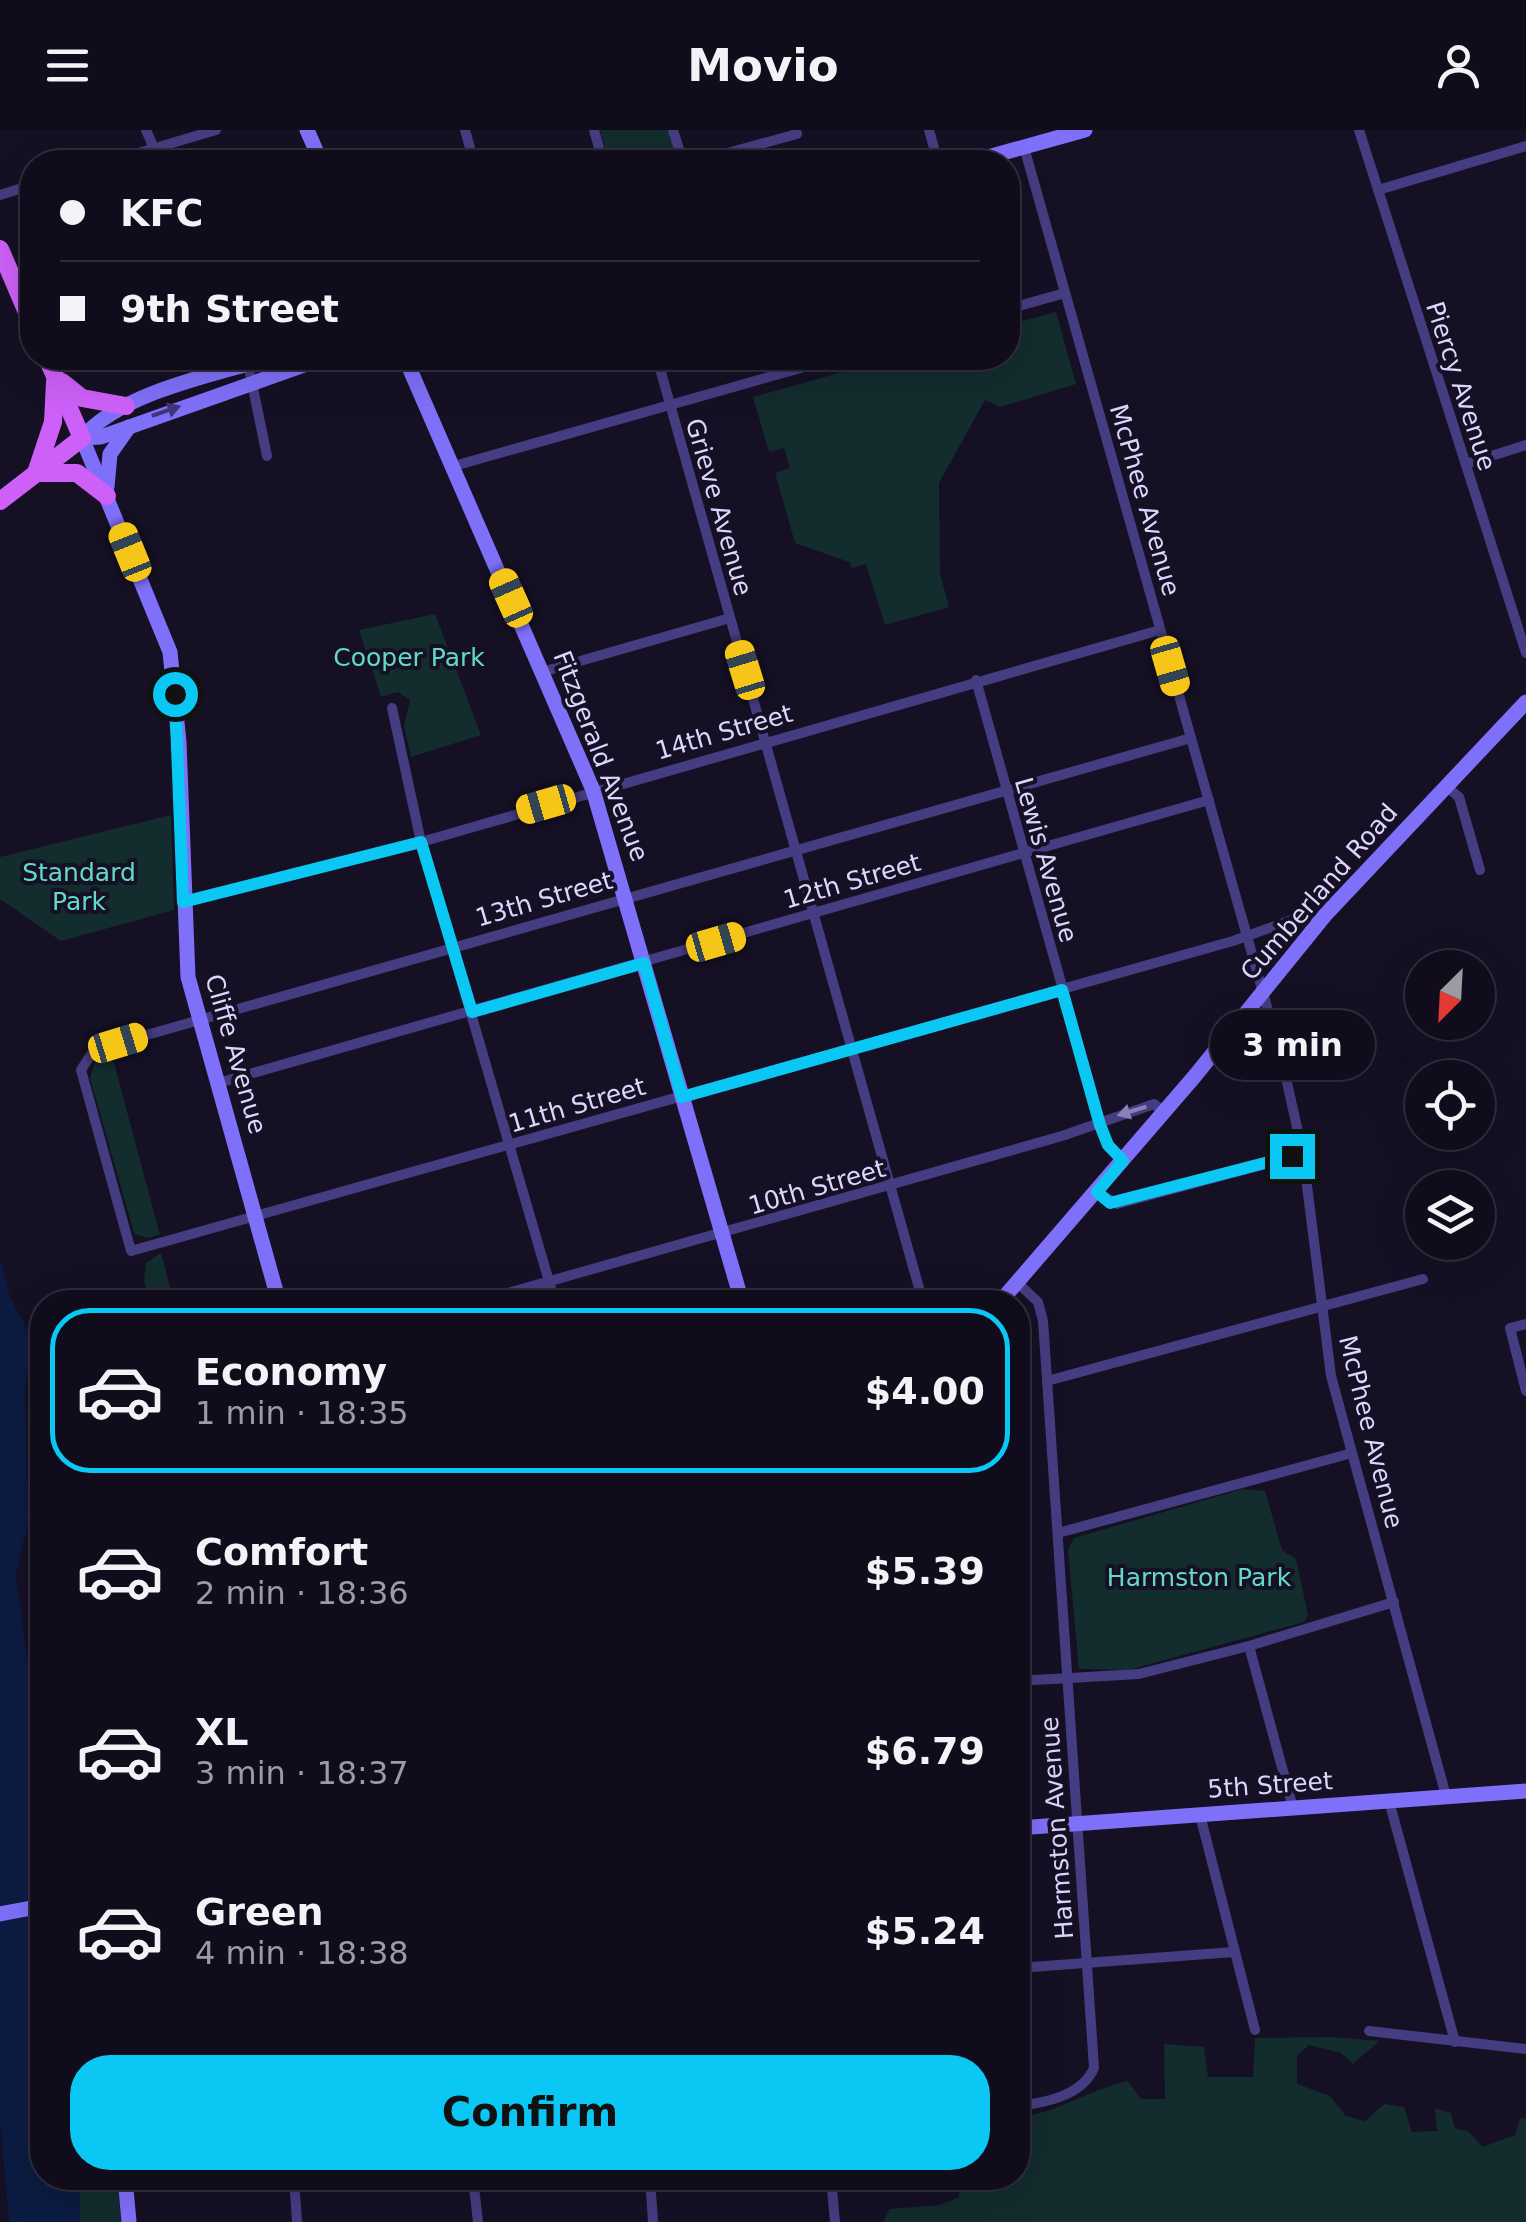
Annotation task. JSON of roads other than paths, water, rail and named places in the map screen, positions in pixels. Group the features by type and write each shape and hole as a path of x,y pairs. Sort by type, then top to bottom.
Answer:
{"main road":[{"path":"0,249 20,296"},
{"path":"35,474 53,422 51,370"},
{"name":"Cliffe Avenue","path":"53,370 82,438"},
{"path":"55,370 82,398 130,414"},
{"path":"0,502 82,438"},
{"path":"35,474 77,472 107,496"}],"street":[{"path":"146,130 154,149"},
{"path":"150,150 216,130"},
{"name":"Piercy Avenue","path":"1360,130 1526,653"},
{"path":"1013,150 1075,131"},
{"path":"736,150 797,132"},
{"path":"1378,190 1526,146"},
{"name":"McPhee Avenue","path":"1024,147 1263,994 1302,1154 1331,1376 1446,1796"},
{"path":"1020,306 1066,293"},
{"path":"107,496 110,454 130,414 217,370"},
{"path":"250,370 267,456"},
{"path":"82,438 95,422 289,370"},
{"name":"Fitzgerald Avenue","path":"410,370 592,790 627,896 738,1290"},
{"name":"Grieve Avenue","path":"660,370 920,1290"},
{"path":"454,466 792,370"},
{"name":"Cliffe Avenue","path":"82,438 170,652 180,760 186,963 276,1290"},
{"path":"1466,464 1526,445"},
{"path":"542,672 730,618"},
{"name":"14th Street","path":"183,902 421,842 1160,630"},
{"name":"Lewis Avenue","path":"976,680 1100,1125 1108,1145 1123,1161"},
{"name":"Cumberland Road","path":"1011,1290 1263,994 1322,918 1526,702"},
{"path":"392,708 421,842 550,1290"},
{"name":"13th Street","path":"131,1251 81,1070 94,1050 1191,738"},
{"path":"1447,787 1459,797 1480,870"},
{"name":"12th Street","path":"218,1083 1208,800"},
{"name":"11th Street","path":"131,1251 1062,990 1300,917 1322,918"},
{"name":"10th Street","path":"519,1290 892,1186 1100,1125 1154,1104 1164,1112"},
{"path":"1097,1192 1117,1204 1302,1154"},
{"path":"1047,1381 1423,1279"},
{"name":"Harmston Avenue","path":"1018,1283 1024,1290"},
{"name":"Harmston Avenue","path":"1030,1297 1040,1308 1047,1381 1094,2068 1089,2078 1056,2098 1030,2103"},
{"path":"1526,1324 1510,1328 1526,1391"},
{"path":"1058,1533 1352,1453"},
{"path":"1030,1681 1139,1674 1394,1602"},
{"path":"1249,1646 1293,1808"},
{"name":"5th Street","path":"1030,1827 1526,1790"},
{"path":"1388,1802 1455,2042"},
{"path":"1200,1815 1254,2030"},
{"path":"0,1914 30,1908"},
{"path":"1030,1967 1234,1952"},
{"path":"1370,2031 1526,2049"},
{"path":"126,2190 129,2222"},
{"path":"295,2190 297,2222"},
{"path":"475,2190 478,2222"},
{"path":"651,2190 654,2222"},
{"path":"832,2190 834,2222"}],"water":[{"path":"0,1259 10,1297 30,1335 25,1388 28,1522 16,1575 30,1677 30,2190 80,2190 80,2222 9,2222 0,2120"}],"park label":[{"name":"Cooper Park","path":"409,657"},
{"name":"Standard Park","path":"79,886"},
{"name":"Harmston Park","path":"1199,1577"}]}
